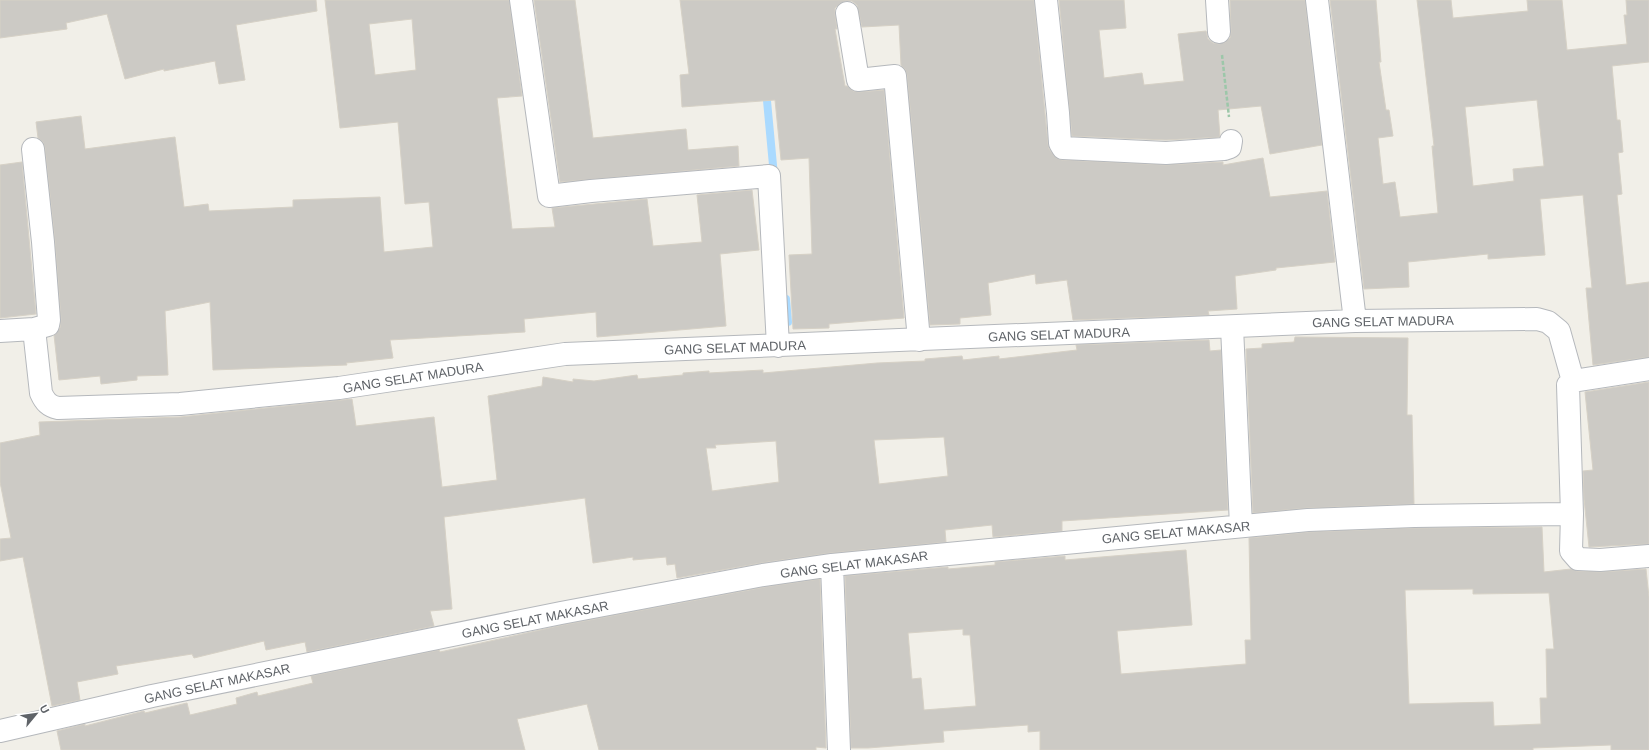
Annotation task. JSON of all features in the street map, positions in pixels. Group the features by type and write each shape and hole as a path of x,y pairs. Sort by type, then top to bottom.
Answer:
{"street":[{"path":"521,0 549,196 769,176 778,346"},
{"path":"1046,0 1060,143 1063,148 1166,153 1224,149 1230,146 1231,142"},
{"path":"1217,0 1219,32"},
{"path":"1317,0 1355,321"},
{"path":"847,13 858,80 895,76 919,340"},
{"path":"0,331 34,330 48,325 49,320 43,242 33,149"},
{"name":"GANG SELAT MADURA","path":"34,330 41,393 44,400 50,406 58,408 180,404 339,388 565,354 1355,321 1537,319 1548,322 1559,331 1579,380"},
{"path":"1232,327 1241,526"},
{"path":"1649,370 1579,380 1568,385 1572,514 1571,550 1578,559 1600,560 1649,556"},
{"name":"GANG SELAT MAKASAR","path":"0,731 152,696 562,613 764,575 832,565 1241,526 1331,519 1414,516 1572,514"},
{"path":"832,565 840,750"}],"path":[{"path":"1219,32 1231,142"}],"building":[{"path":"0,0 316,0 317,11 236,25 245,80 219,84 215,61 164,71 164,69 125,79 107,14 66,23 67,29 0,38"},
{"path":"325,0 509,0 522,96 497,98 512,229 555,227 552,208 647,199 653,246 702,242 697,195 752,190 759,250 720,254 726,326 597,337 596,312 524,319 525,332 390,340 393,358 346,363 347,365 213,370 210,302 165,311 168,375 137,376 137,380 101,384 100,376 59,380 54,335 60,328 61,319 55,241 45,148 43,142 38,138 36,122 81,116 85,149 175,137 184,207 208,204 209,211 293,207 293,200 380,197 384,252 433,247 429,202 405,204 398,122 340,128","holes":["412,19 416,70 375,75 369,24"]},
{"path":"534,0 575,0 593,138 686,129 688,150 738,146 739,166 560,182"},
{"path":"680,0 1034,0 1048,144 1049,149 1056,158 1062,160 1165,165 1223,162 1223,165 1263,158 1270,197 1327,191 1335,262 1276,268 1276,270 1235,276 1237,309 1208,311 1209,315 1073,320 1067,280 1036,284 1035,274 988,283 991,315 960,318 960,324 930,325 907,75 905,69 901,65 899,25 862,27 857,5 852,1 845,1 835,8 837,29 835,29 845,86 853,91 859,92 884,90 904,318 829,324 829,328 793,329 789,255 812,254 809,158 781,160 775,100 682,107 680,75 689,74"},
{"path":"1059,0 1124,0 1126,28 1099,30 1104,78 1142,73 1144,85 1184,81 1178,34 1206,31 1208,39 1213,43 1219,44 1226,42 1230,38 1231,32 1230,0 1305,0 1322,145 1270,154 1261,106 1218,110 1220,137 1166,140 1072,136"},
{"path":"1330,0 1376,0 1381,62 1379,62 1386,110 1389,110 1393,136 1378,138 1383,184 1395,182 1400,217 1438,213 1432,146 1434,146 1417,0 1451,0 1453,18 1528,11 1527,0 1562,0 1567,50 1627,44 1624,15 1627,15 1626,0 1649,0 1649,62 1612,66 1617,120 1620,120 1623,152 1618,153 1622,194 1617,195 1626,285 1649,282 1649,357 1593,365 1586,288 1592,288 1583,195 1540,199 1545,255 1488,259 1488,254 1408,262 1409,287 1364,289","holes":["1537,100 1544,166 1513,169 1514,181 1473,186 1465,107"]},
{"path":"22,162 36,314 0,318 0,165"},
{"path":"1295,337 1408,338 1407,415 1412,415 1414,504 1307,508 1253,513 1246,349 1262,348 1262,344 1294,342"},
{"path":"1209,340 1210,351 1221,350 1228,510 1062,521 1062,531 993,537 992,525 945,530 946,542 830,553 761,563 677,578 675,564 667,565 666,557 633,560 633,557 593,563 585,498 444,517 452,609 430,611 434,626 307,652 305,642 266,650 264,641 194,658 192,654 116,666 118,674 77,682 80,700 52,706 23,557 0,561 0,539 11,538 0,482 0,443 40,435 39,422 180,417 352,399 356,426 434,417 442,487 497,480 488,396 542,386 543,377 573,382 573,379 594,381 637,375 638,379 709,371 709,373 763,370 763,373 877,363 925,361 925,359 962,356 963,360 999,356 999,359 1077,350 1076,345","holes":["944,437 948,476 879,484 874,440","776,441 779,482 712,491 706,448 716,448 715,445"]},
{"path":"1649,382 1649,544 1589,547 1584,499 1583,471 1593,470 1585,392"},
{"path":"1542,527 1544,572 1571,569 1577,571 1601,572 1646,569 1649,597 1649,750 1611,750 1611,745 1533,748 1533,750 1040,750 1040,731 1028,732 1028,725 943,731 944,742 851,748 845,576 948,567 948,569 995,565 995,562 1065,556 1065,560 1186,550 1192,625 1117,631 1121,674 1246,664 1245,640 1251,640 1249,538 1309,532 1414,528","holes":["1473,589 1473,594 1549,593 1554,649 1546,649 1547,698 1540,698 1541,724 1494,726 1493,702 1409,704 1405,590","963,629 963,635 970,635 976,706 924,710 921,678 912,679 908,633"]},
{"path":"820,579 826,748 816,747 816,750 599,750 587,704 517,719 525,750 61,750 57,731 85,724 85,726 144,711 145,713 187,703 190,715 237,704 236,698 257,692 258,696 313,683 311,676 439,650 440,652 563,625 765,587"}],"waterway":[{"path":"766,90 774,176"},
{"path":"786,299 788,322"}]}
